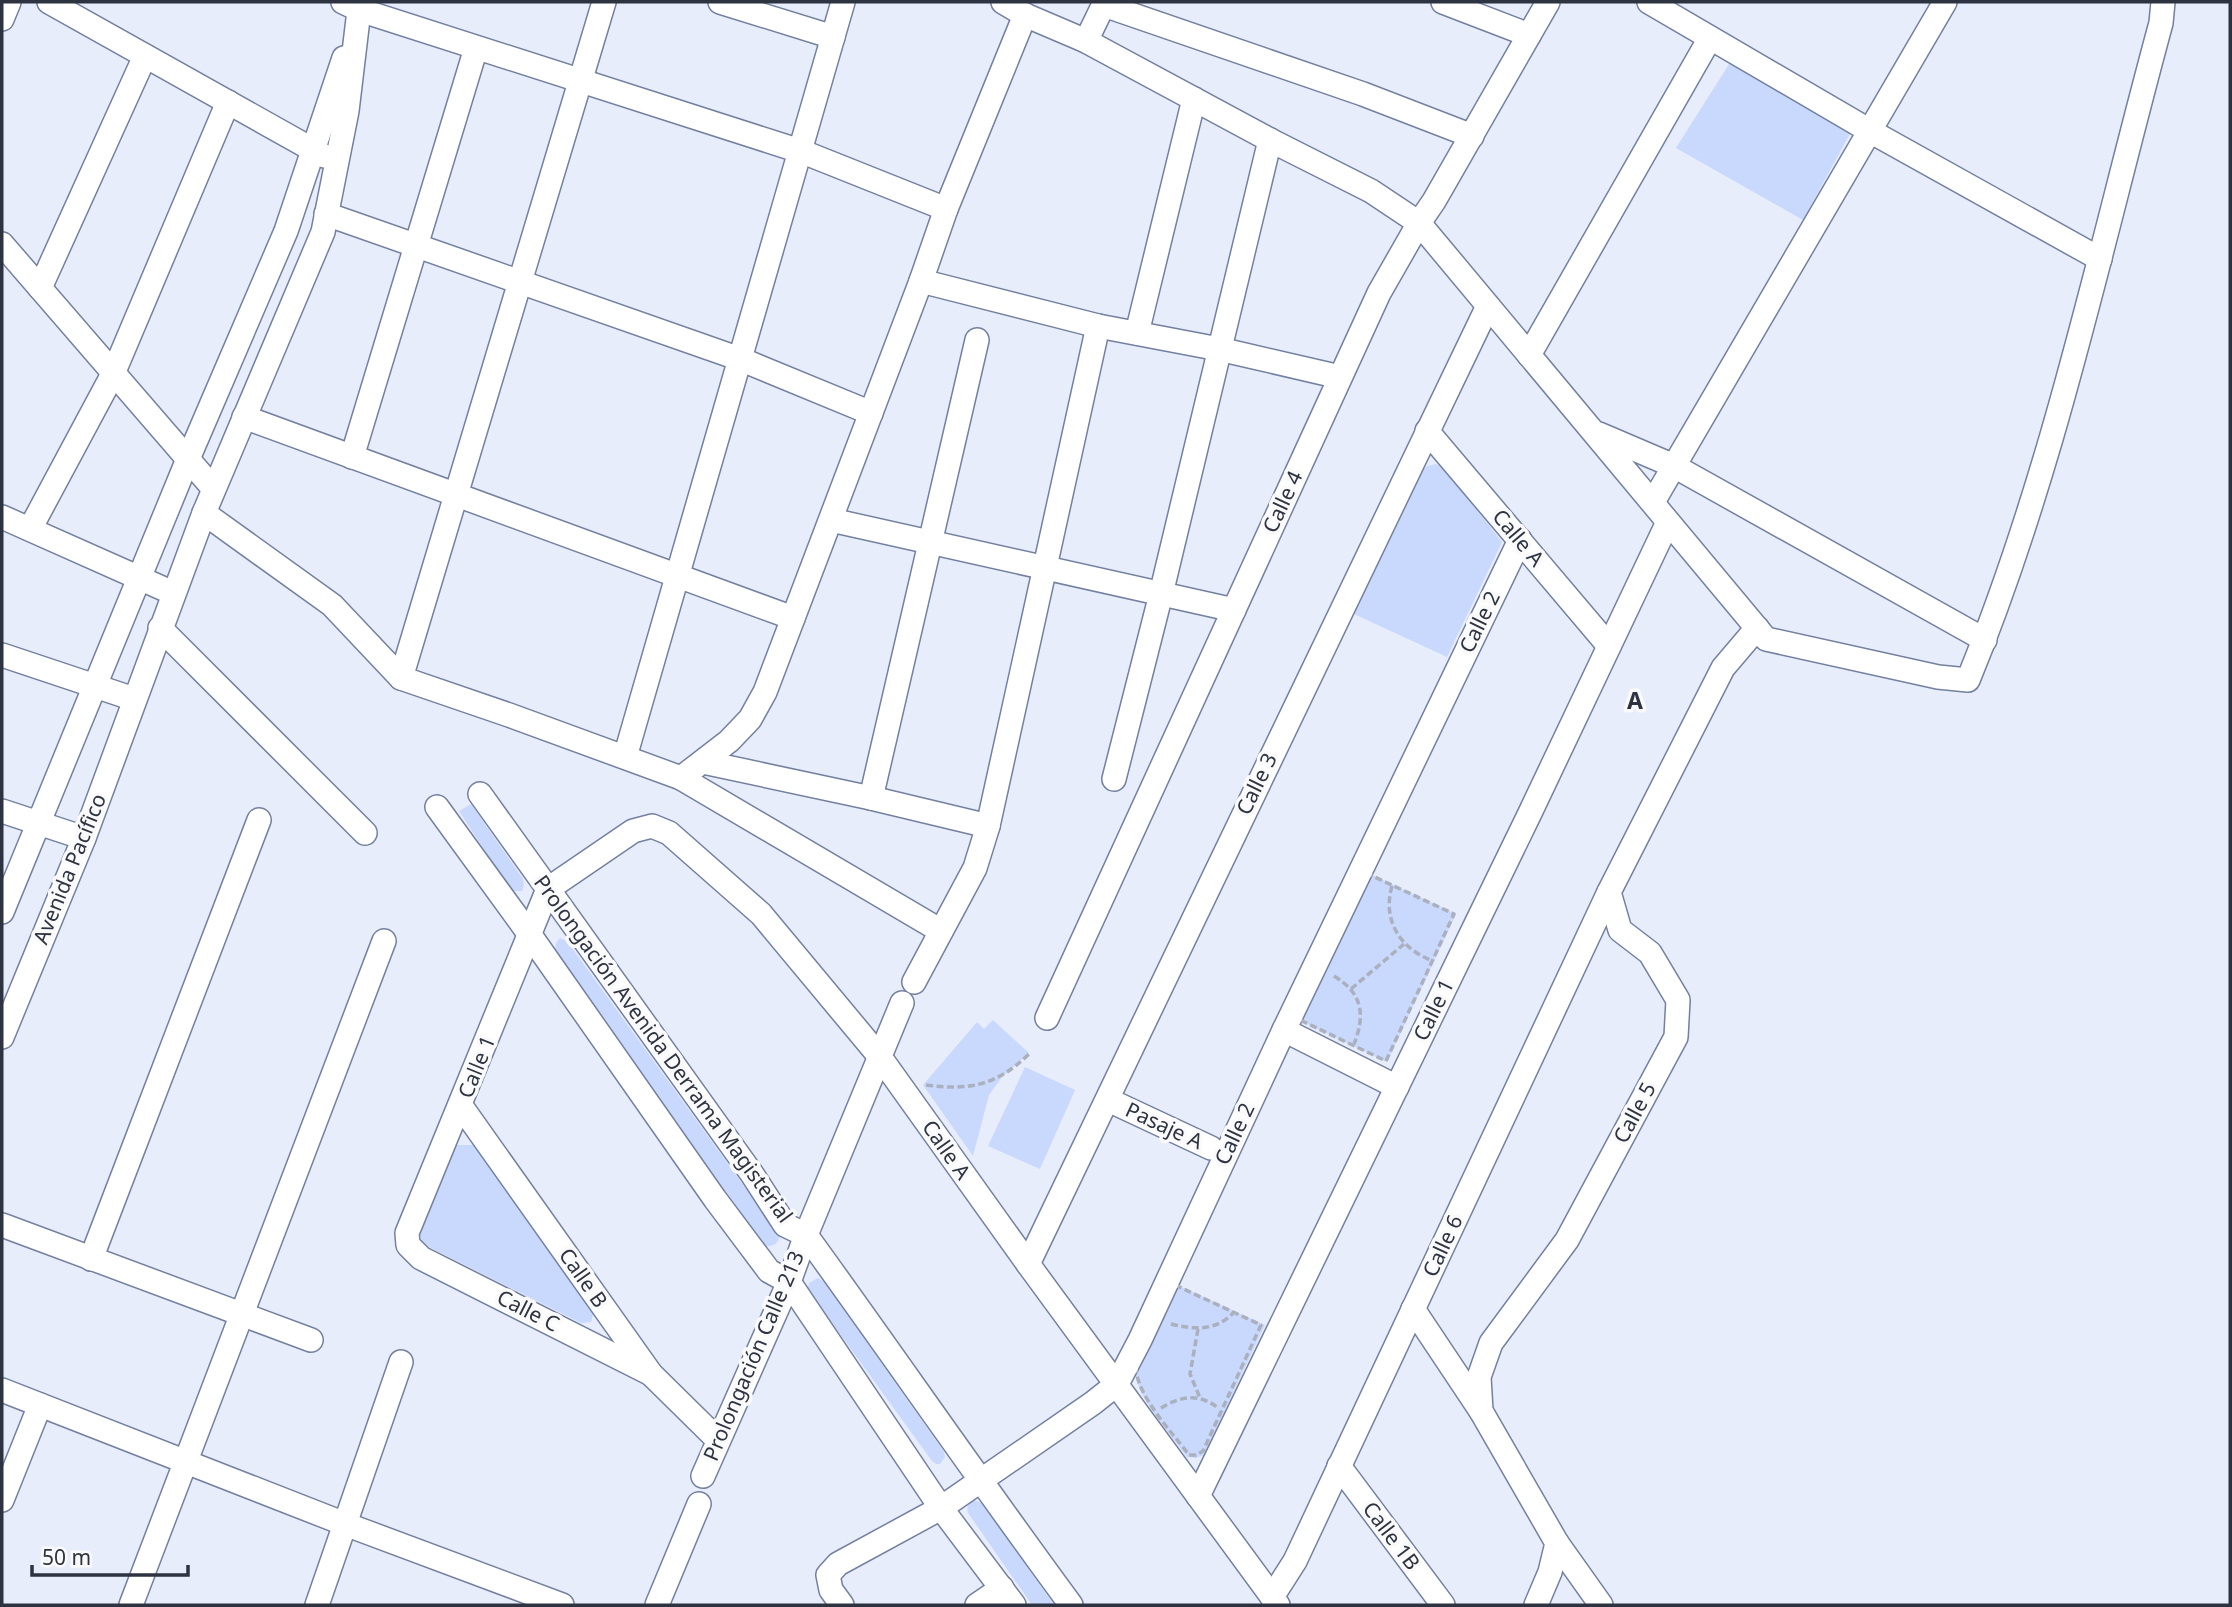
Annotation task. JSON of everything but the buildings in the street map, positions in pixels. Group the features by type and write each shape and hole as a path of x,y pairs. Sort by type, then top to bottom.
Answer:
{"street":[{"path":"2,19 9,2"},
{"path":"49,2 337,163"},
{"path":"401,678 604,2"},
{"path":"720,2 833,37"},
{"path":"625,757 843,2"},
{"path":"1003,2 1025,15 1086,41 1371,191 1419,223 1766,639 1938,677 1968,680 1985,640 2032,505 2072,370 2161,23 2163,2"},
{"path":"1443,2 1529,35"},
{"name":"Calle 4","path":"1047,1018 1379,293 1548,2"},
{"path":"1649,2 1870,131 2099,259"},
{"path":"1653,502 1945,2"},
{"path":"1086,41 1105,3 1363,94 1472,136"},
{"path":"2,912 188,459 286,231 313,150 354,5 476,48 800,152 946,209"},
{"name":"Avenida Pacífico","path":"2,1037 84,838 204,513 323,232 347,111 354,5"},
{"path":"681,778 729,741 750,719 765,692 946,209 1025,15"},
{"path":"1529,355 1710,38"},
{"path":"352,457 476,48"},
{"path":"40,288 145,56"},
{"path":"1137,333 1194,99"},
{"path":"30,529 113,374 228,102"},
{"path":"1114,779 1270,140"},
{"path":"326,214 740,359 871,413"},
{"path":"3,248 214,488"},
{"path":"921,281 1098,326 1219,349 1340,377"},
{"name":"Calle 3","path":"1028,1264 1488,306"},
{"path":"914,982 975,868 988,826 1098,326"},
{"path":"871,798 977,340"},
{"path":"244,417 793,618"},
{"name":"Calle A","path":"1427,431 1609,646"},
{"path":"1594,432 1674,466 1985,640"},
{"path":"204,513 332,605 401,678 681,778 941,931"},
{"path":"2,517 173,593"},
{"path":"831,520 1234,610"},
{"name":"Calle 1","path":"1198,1496 1668,522"},
{"name":"Calle 2","path":"842,1605 831,1590 828,1575 838,1564 941,1508 1117,1384 1520,540"},
{"path":"160,628 365,833"},
{"path":"1609,892 1723,668 1757,628"},
{"path":"2,655 134,699"},
{"path":"703,762 988,826"},
{"name":"Prolongación Avenida Derrama Magisterial","path":"480,794 752,1174 785,1225 806,1235 980,1482 1071,1605"},
{"name":"Prolongación Avenida Derrama Magisterial","path":"437,807 715,1199 769,1271 789,1282 941,1508 1008,1597"},
{"path":"2,811 84,838"},
{"path":"91,1259 259,820"},
{"name":"Calle A","path":"548,889 633,831 652,826 669,833 761,914 880,1057 1275,1601"},
{"name":"Calle 1","path":"408,1245 407,1233 548,889"},
{"name":"Calle 6","path":"1275,1601 1609,892"},
{"name":"Calle 5","path":"1601,1605 1557,1543 1481,1411 1479,1377 1491,1343 1567,1240 1676,1037 1678,1000 1650,953 1620,930 1609,892"},
{"path":"131,1605 384,941"},
{"name":"Prolongación Calle 213","path":"703,1476 789,1282 902,1003"},
{"path":"1284,1030 1397,1087"},
{"name":"Pasaje A","path":"1117,1104 1211,1148"},
{"name":"Calle B","path":"461,1105 651,1374 718,1440"},
{"path":"2,1225 311,1340"},
{"name":"Calle C","path":"408,1245 421,1258 651,1374"},
{"path":"1413,1309 1481,1411"},
{"path":"317,1605 401,1362"},
{"path":"2,1390 345,1524 562,1605"},
{"path":"2,1500 40,1405"},
{"name":"Calle 1B","path":"1339,1466 1443,1605"},
{"path":"657,1605 699,1504"},
{"path":"1536,1605 1550,1572 1557,1543"},
{"path":"976,1605 1008,1597"}],"path":[{"path":"1366,873 1392,885 1454,914 1386,1061 1300,1018 1366,873"},
{"path":"1392,885 1388,904 1390,919 1397,935 1420,956 1433,961"},
{"path":"1351,989 1404,944"},
{"path":"1322,971 1351,989 1361,1009 1361,1021 1353,1046"},
{"path":"923,1085 952,1088 990,1082 1008,1072 1029,1054"},
{"path":"1175,1285 1261,1325 1203,1451 1189,1455 1156,1410 1143,1393 1136,1378 1136,1368 1175,1285"},
{"path":"1171,1324 1199,1329 1218,1325 1234,1312"},
{"path":"1199,1329 1190,1374 1200,1398"},
{"path":"1156,1410 1177,1399 1200,1398 1215,1405 1221,1412"}],"shaded area":[{"path":"1731,61 1853,128 1803,220 1676,148"},
{"path":"1436,464 1444,468 1502,542 1447,657 1354,614 1422,471 1427,466"},
{"path":"471,804 523,879 522,891 509,888 459,811"},
{"path":"1366,872 1456,914 1387,1062 1300,1021"},
{"path":"560,938 567,941 780,1236 775,1244 766,1246 762,1243 555,950"},
{"path":"993,1020 1029,1053 1002,1077 989,1095 973,1156 923,1085 977,1022 984,1029"},
{"path":"1025,1067 1075,1090 1040,1169 988,1146"},
{"path":"456,1145 476,1145 594,1311 591,1322 581,1323 423,1244 421,1231"},
{"path":"818,1278 824,1282 944,1452 945,1457 940,1464 932,1461 811,1294 809,1283"},
{"path":"1173,1283 1265,1325 1204,1455 1196,1458 1187,1457 1147,1403 1134,1368"},
{"path":"974,1500 982,1503 1054,1605 1032,1605 968,1513 968,1505"}],"district":[{"name":"A","path":"1635,701"}]}
